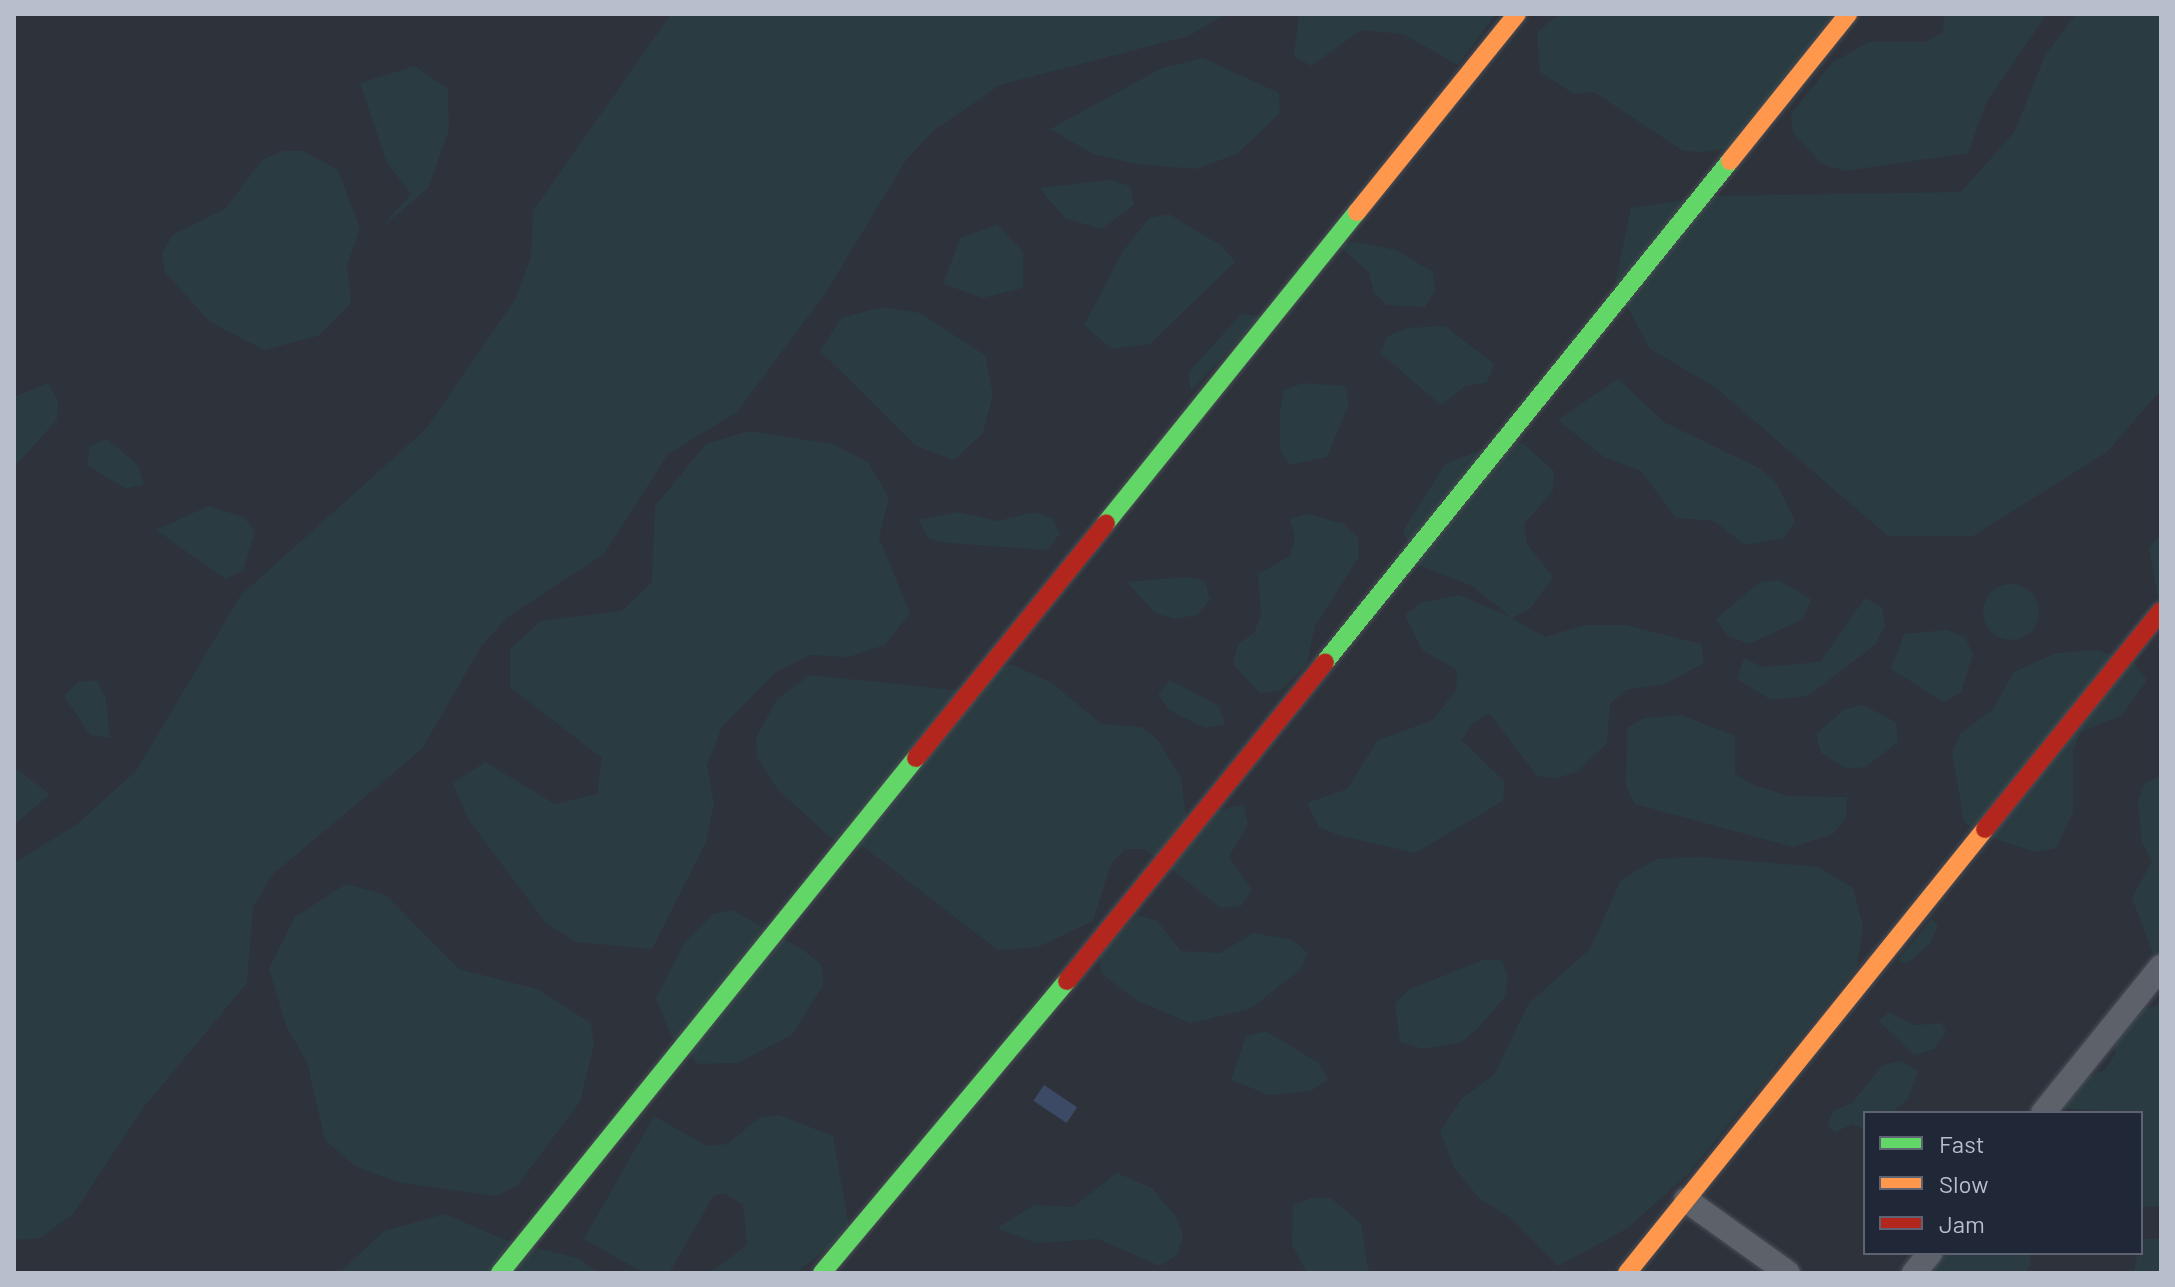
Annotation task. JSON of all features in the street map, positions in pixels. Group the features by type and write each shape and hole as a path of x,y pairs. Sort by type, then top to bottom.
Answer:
{"street":[{"path":"500,1273 1517,14"},
{"path":"822,1273 1061,989 1848,14"},
{"path":"1627,1273 2161,611"},
{"path":"2045,1111 2161,967"},
{"path":"1686,1200 1788,1273"},
{"path":"1914,1273 1928,1255"}],"shaded area":[{"path":"671,14 1225,14 1189,36 1000,85 933,131 906,160 825,294 737,412 668,454 604,554 508,617 482,645 422,749 272,875 253,907 247,983 143,1108 74,1213 40,1238 14,1240 14,863 76,825 136,771 241,595 426,429 516,298 531,257 533,211"},
{"path":"1299,14 1496,14 1458,65 1403,34 1361,30 1311,66 1294,56"},
{"path":"1560,14 1843,14 1743,146 1702,152 1683,151 1594,92 1574,94 1540,72 1537,32"},
{"path":"1944,14 2047,14 1987,101 1968,153 1845,171 1822,164 1793,133 1791,114 1832,63 1869,42 1926,42 1943,32"},
{"path":"2076,14 2161,14 2161,390 2107,452 1973,536 1888,536 1715,387 1650,349 1615,284 1631,208 1711,196 1961,192 2015,131 2045,55"},
{"path":"1203,58 1279,93 1280,113 1237,154 1196,169 1137,164 1093,154 1050,129 1162,68"},
{"path":"415,66 448,89 449,130 428,188 380,229 411,194 386,161 360,83"},
{"path":"282,151 303,151 338,170 360,229 347,265 351,303 318,336 264,350 210,322 165,272 162,253 173,235 226,208 262,160"},
{"path":"1111,180 1130,186 1134,205 1102,229 1066,219 1039,188"},
{"path":"1169,214 1222,246 1235,262 1150,344 1112,349 1084,325 1123,251 1149,218"},
{"path":"997,225 1023,251 1023,288 983,298 943,284 960,238"},
{"path":"1356,242 1396,250 1433,272 1435,291 1425,307 1387,305 1374,293 1369,272 1335,243"},
{"path":"883,307 920,313 985,355 993,395 983,433 954,460 916,446 820,351 841,318"},
{"path":"1241,314 1261,316 1191,391 1188,373"},
{"path":"1445,326 1494,364 1487,383 1466,386 1441,405 1380,353 1388,336 1407,328"},
{"path":"1618,379 1664,422 1761,469 1777,484 1795,521 1784,538 1745,545 1714,521 1676,518 1641,471 1604,457 1558,420"},
{"path":"48,383 58,400 57,420 14,467 14,397"},
{"path":"1303,383 1345,386 1349,404 1327,457 1290,465 1280,450 1280,410 1284,390"},
{"path":"749,431 833,444 868,462 889,498 879,538 910,613 885,645 848,657 810,655 776,672 722,727 707,765 714,804 706,842 652,949 576,942 545,922 468,819 453,783 485,762 555,804 597,794 602,758 510,687 510,649 541,621 622,611 652,582 655,506 706,444"},
{"path":"107,439 138,465 144,484 126,489 87,465 90,446"},
{"path":"1504,441 1524,444 1554,471 1553,491 1524,524 1527,544 1553,577 1530,609 1512,618 1545,637 1585,625 1626,625 1701,644 1704,663 1665,684 1626,690 1610,704 1607,743 1577,772 1556,778 1537,776 1489,713 1473,723 1462,740 1505,782 1503,801 1415,853 1338,835 1319,827 1307,803 1347,789 1378,740 1433,720 1456,690 1457,670 1422,650 1405,615 1420,603 1459,595 1511,617 1472,586 1419,565 1403,531 1445,464"},
{"path":"208,506 244,517 255,532 243,571 225,579 156,530"},
{"path":"958,512 997,521 1035,512 1052,518 1060,534 1047,550 948,543 929,539 918,520"},
{"path":"1308,514 1344,524 1358,538 1359,557 1315,626 1307,664 1280,691 1260,693 1233,664 1238,644 1254,633 1261,614 1258,574 1290,556 1295,538 1290,519"},
{"path":"2161,534 2161,613 2149,548"},
{"path":"1186,577 1205,581 1210,600 1197,615 1175,619 1155,613 1127,582"},
{"path":"1779,580 1811,599 1803,619 1749,644 1728,636 1716,619 1760,582"},
{"path":"2011,584 2031,592 2039,612 2031,632 2011,640 1991,632 1983,612 1991,592"},
{"path":"1865,598 1882,607 1885,626 1875,645 1808,696 1771,700 1737,679 1744,658 1762,667 1820,662"},
{"path":"1947,630 1965,637 1973,654 1961,693 1943,702 1891,669 1904,634"},
{"path":"2098,650 2134,663 2147,680 2122,715 2081,732 2073,752 2073,812 2056,848 2036,852 1979,834 1964,822 1952,753 1960,734 1993,709 2014,672 2056,653"},
{"path":"1011,664 1050,682 1102,724 1141,727 1158,740 1181,778 1186,817 1243,805 1248,824 1229,857 1252,890 1241,906 1221,908 1145,849 1125,849 1111,864 1093,921 1038,947 998,950 865,848 837,843 778,790 757,757 756,738 777,699 810,675 954,690"},
{"path":"97,680 106,699 110,738 90,735 64,696 78,682"},
{"path":"1170,680 1219,706 1225,724 1205,728 1169,710 1158,694"},
{"path":"1863,705 1896,722 1898,742 1866,767 1847,769 1821,753 1816,734 1845,709"},
{"path":"1681,715 1735,736 1735,773 1751,784 1789,796 1847,797 1846,818 1833,834 1793,847 1635,804 1626,786 1627,728 1644,718"},
{"path":"14,767 50,794 14,825"},
{"path":"2161,776 2161,975 2132,898 2152,861 2142,843 2138,803 2144,784"},
{"path":"1698,857 1819,867 1853,888 1863,926 1857,968 1688,1174 1628,1228 1558,1266 1511,1218 1479,1198 1454,1167 1440,1131 1462,1098 1494,1075 1529,1003 1590,949 1621,880 1657,859"},
{"path":"346,884 386,895 459,969 537,989 591,1023 594,1045 580,1102 517,1186 495,1196 397,1182 355,1166 325,1140 307,1062 287,1028 269,969 295,917"},
{"path":"732,910 803,950 821,964 824,984 792,1035 737,1063 698,1064 671,1035 656,998 684,943 713,914"},
{"path":"1138,915 1157,921 1181,951 1220,953 1254,933 1292,940 1308,953 1300,970 1250,1009 1190,1023 1136,1000 1102,974 1099,954"},
{"path":"1931,919 1938,926 1930,944 1907,963 1898,960"},
{"path":"1483,960 1502,960 1508,978 1505,997 1478,1028 1462,1042 1423,1049 1400,1042 1395,1003 1410,989"},
{"path":"2161,1005 2161,1206 2143,1207 2143,1111 2057,1108 2087,1077 2105,1070 2115,1054 2116,1015"},
{"path":"1889,1012 1914,1025 1942,1023 1946,1032 1934,1049 1914,1055 1879,1021"},
{"path":"1266,1031 1319,1063 1328,1080 1311,1091 1269,1095 1231,1080 1246,1036"},
{"path":"1902,1061 1918,1071 1908,1099 1893,1111 1863,1111 1863,1129 1852,1124 1834,1133 1828,1125 1833,1111 1852,1103 1883,1065"},
{"path":"779,1115 833,1136 850,1232 795,1273 710,1273 747,1245 743,1205 726,1194 714,1195 669,1273 644,1273 584,1239 654,1116 707,1146 727,1144 759,1118"},
{"path":"1117,1173 1152,1188 1177,1218 1183,1236 1177,1255 1160,1266 1098,1239 1036,1243 997,1228 1034,1205 1073,1207"},
{"path":"1311,1198 1331,1198 1361,1224 1369,1273 1307,1273 1292,1245 1293,1205"},
{"path":"445,1214 503,1239 580,1259 598,1273 339,1273 384,1231"},
{"path":"2143,1239 2161,1239 2161,1273 2133,1273 2137,1255 2143,1255"},
{"path":"1922,1255 2029,1255 2031,1261 2026,1273 1908,1273"}],"water":[{"path":"1044,1085 1077,1107 1067,1123 1033,1101"}],"traffic: fast":[{"path":"1325,662 1730,161"},
{"path":"1106,523 1357,212"},
{"path":"500,1273 916,758"},
{"path":"822,1273 1067,981"}],"traffic: slow":[{"path":"1357,212 1517,14"},
{"path":"1730,161 1848,14"},
{"path":"1627,1273 1985,829"}],"traffic: jam":[{"path":"916,758 1106,523"},
{"path":"1985,829 2161,611"},
{"path":"1067,981 1325,662"}]}
